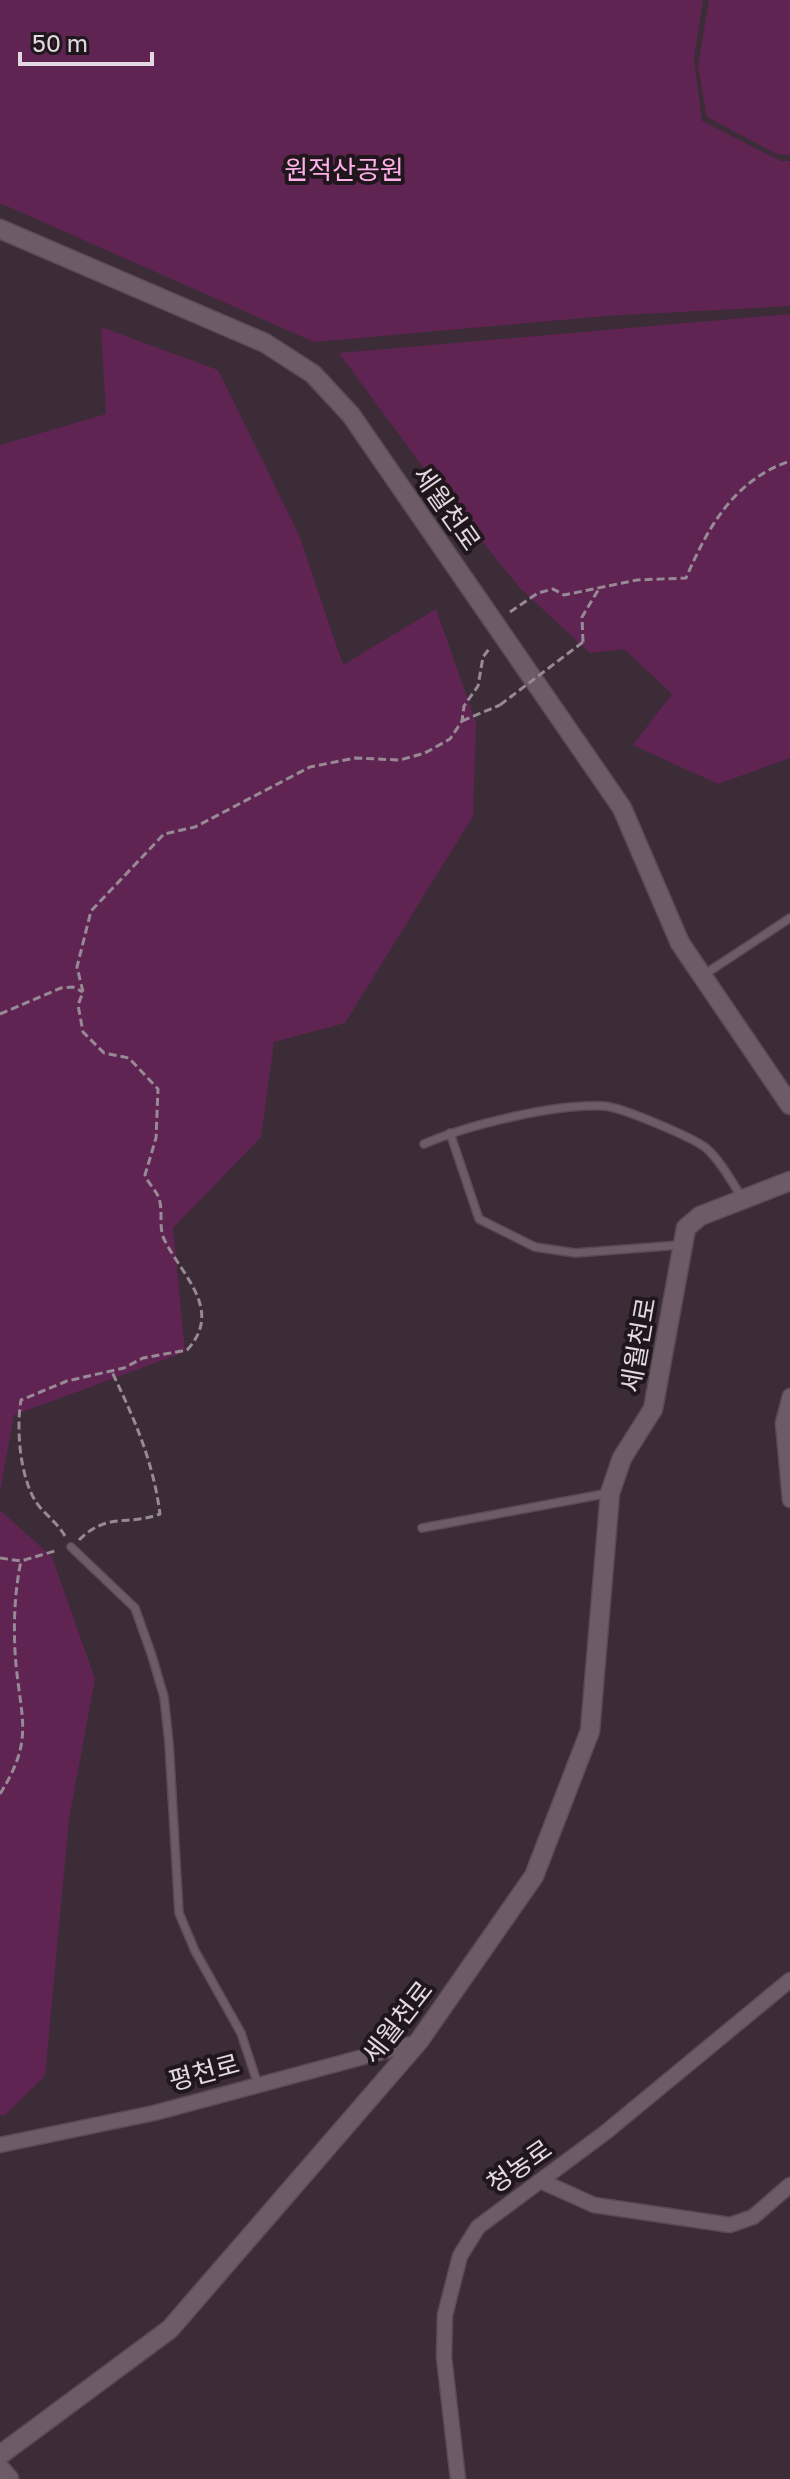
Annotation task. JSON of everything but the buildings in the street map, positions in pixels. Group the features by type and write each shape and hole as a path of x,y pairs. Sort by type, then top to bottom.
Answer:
{"main road":[{"path":"0,2470 8,2479"}],"street":[{"name":"세월천로","path":"0,229 265,343 313,374 351,415 622,808 680,943 790,1105"},
{"name":"세월천로","path":"0,2455 170,2329 419,2041 534,1876 590,1731 610,1493 622,1458 653,1409 686,1228 700,1216 790,1181"},
{"path":"790,1396 783,1423 790,1500"},
{"name":"청농로","path":"458,2479 444,2357 445,2315 450,2285 460,2256 478,2227 543,2182 790,1980"},
{"name":"평천로","path":"0,2145 154,2113 419,2041"},
{"path":"543,2182 594,2205 730,2225 753,2217 790,2185"}],"lane":[{"path":"702,976 790,918"},
{"path":"424,1144 450,1133 557,1110 606,1106 688,1137 707,1149 743,1200"},
{"path":"450,1133 479,1219 535,1247 575,1253 682,1244"},
{"path":"422,1528 610,1493"},
{"path":"71,1547 135,1608 152,1656 164,1697 169,1743 179,1913 195,1951 241,2033 258,2085"}],"path":[{"path":"71,1547 58,1525 36,1504 27,1484 19,1413 21,1400 67,1381 111,1371 143,1358 187,1350 197,1331 203,1307 198,1291 183,1275 163,1237 159,1196 145,1175 156,1138 158,1089 129,1058 104,1053 83,1032 78,1005 83,992 77,967 91,911 164,834 195,827 310,767 355,758 400,760 425,753 450,739 462,721 464,706 478,686 483,657 498,628 538,593 553,589 572,594 637,580 686,578 703,538 723,507 751,480 790,461"},
{"path":"462,721 500,705 583,642 582,617 601,586"},
{"path":"0,1014 61,988 73,987 83,992"},
{"path":"0,1558 21,1561 71,1547 90,1528 108,1520 144,1520 160,1514 155,1474 143,1436 111,1371"},
{"path":"0,1794 18,1766 24,1735 16,1663 15,1592 21,1561"}],"green space":[{"name":"원적산공원","path":"0,0 703,0 694,59 702,121 781,161 790,161 790,306 605,316 314,342 0,203"},
{"path":"709,0 790,0 790,155 777,154 707,117 698,66"},
{"path":"790,314 790,758 718,784 633,745 672,694 624,649 590,653 520,588 437,486 339,353"},
{"path":"101,327 218,370 299,535 343,665 436,609 476,723 473,816 345,1023 274,1042 261,1137 173,1228 185,1352 14,1415 0,1491 0,445 106,414"},
{"path":"0,1510 52,1557 95,1679 69,1819 45,2076 5,2115 0,2115"}]}
